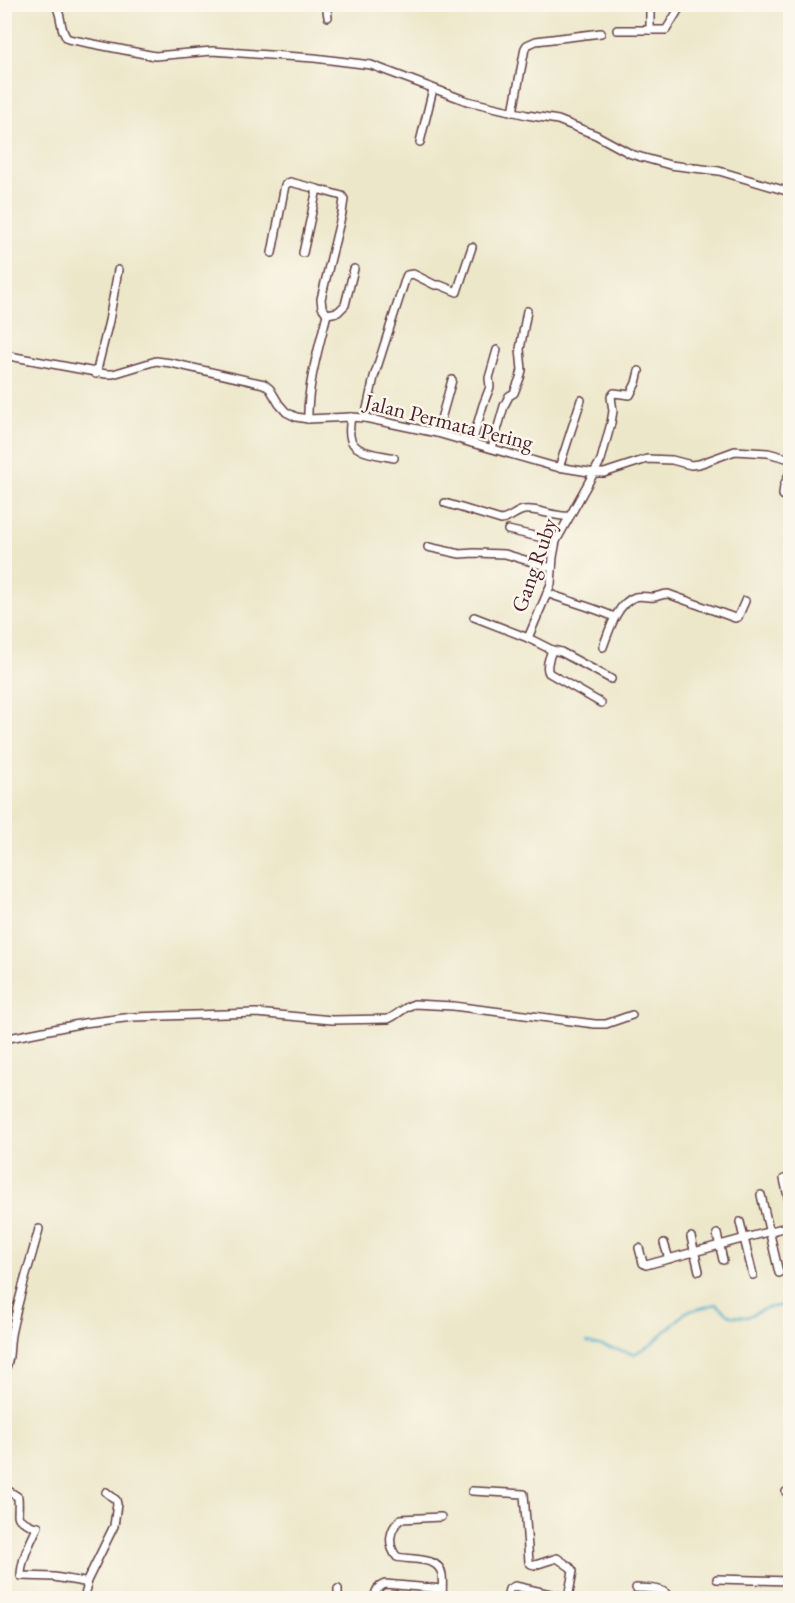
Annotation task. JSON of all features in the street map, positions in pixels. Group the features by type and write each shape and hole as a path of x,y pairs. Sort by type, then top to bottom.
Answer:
{"street":[{"path":"55,4 61,17 64,35 68,39 145,55 159,56 212,51 314,58 370,65 467,101 558,120 596,135 631,154 670,165 719,171 790,192"},
{"path":"326,4 328,17"},
{"path":"650,4 650,30"},
{"path":"616,30 666,30 682,4"},
{"path":"513,112 526,45 536,41 601,33"},
{"path":"420,142 433,88"},
{"path":"4,355 96,374 113,374 151,362 171,363 264,384 286,412 308,420 307,407 310,390 327,314 322,307 321,298 342,213 344,199 342,196 290,182 285,185 272,253"},
{"path":"303,253 317,189"},
{"path":"365,418 374,377 407,275 413,274 435,285 457,292 472,247"},
{"path":"327,314 338,312 345,305 354,269"},
{"path":"96,374 118,270"},
{"path":"492,448 504,406 509,396 514,393 520,378 522,370 520,349 527,311"},
{"path":"472,443 490,387 489,378 497,350"},
{"name":"Gang Ruby","path":"528,638 551,584 556,541 601,460 613,411 611,397 614,393 630,395 639,371"},
{"path":"437,434 452,380"},
{"path":"559,468 581,400"},
{"path":"351,417 350,437 354,446 394,458"},
{"name":"Jalan Permata Pering","path":"308,420 365,418 492,448 505,454 559,468 595,473 604,473 647,459 699,464 735,451 768,453 790,459"},
{"path":"790,472 783,495 790,502"},
{"path":"445,503 501,520 526,510 570,516"},
{"path":"508,530 556,541"},
{"path":"428,547 460,554 505,554 552,568"},
{"path":"547,593 593,607 614,617"},
{"path":"603,647 614,617 630,600 639,596 655,597 668,594 735,618 740,614 745,601"},
{"path":"474,617 561,652 610,679"},
{"path":"552,650 547,670 549,673 601,703"},
{"path":"4,1040 84,1023 133,1017 256,1013 332,1020 388,1019 414,1004 453,1006 595,1024 606,1024 632,1015"},
{"path":"784,1179 790,1205"},
{"path":"761,1195 779,1273"},
{"path":"740,1222 753,1275"},
{"path":"639,1248 644,1264 790,1226"},
{"path":"4,1372 10,1354 11,1333 39,1229"},
{"path":"717,1234 723,1260"},
{"path":"691,1237 699,1271"},
{"path":"664,1243 669,1259"},
{"path":"4,1488 18,1497 17,1516 20,1520 37,1527 24,1560 21,1576 54,1577 86,1583"},
{"path":"472,1491 524,1494 530,1564 557,1558 573,1571 568,1598 515,1586 509,1589 507,1599"},
{"path":"84,1599 86,1583 114,1526 117,1504 116,1500 106,1492"},
{"path":"441,1517 401,1519 395,1525 390,1540 393,1553 397,1557 427,1560 440,1569 442,1599"},
{"path":"717,1579 790,1581"},
{"path":"375,1599 377,1590 385,1584 442,1589"},
{"path":"636,1588 663,1591 669,1595 670,1599"},
{"path":"338,1589 338,1599"}],"waterway":[{"path":"587,1342 634,1354 652,1344 686,1312 716,1304 731,1316 747,1317 766,1308 790,1304"}]}
